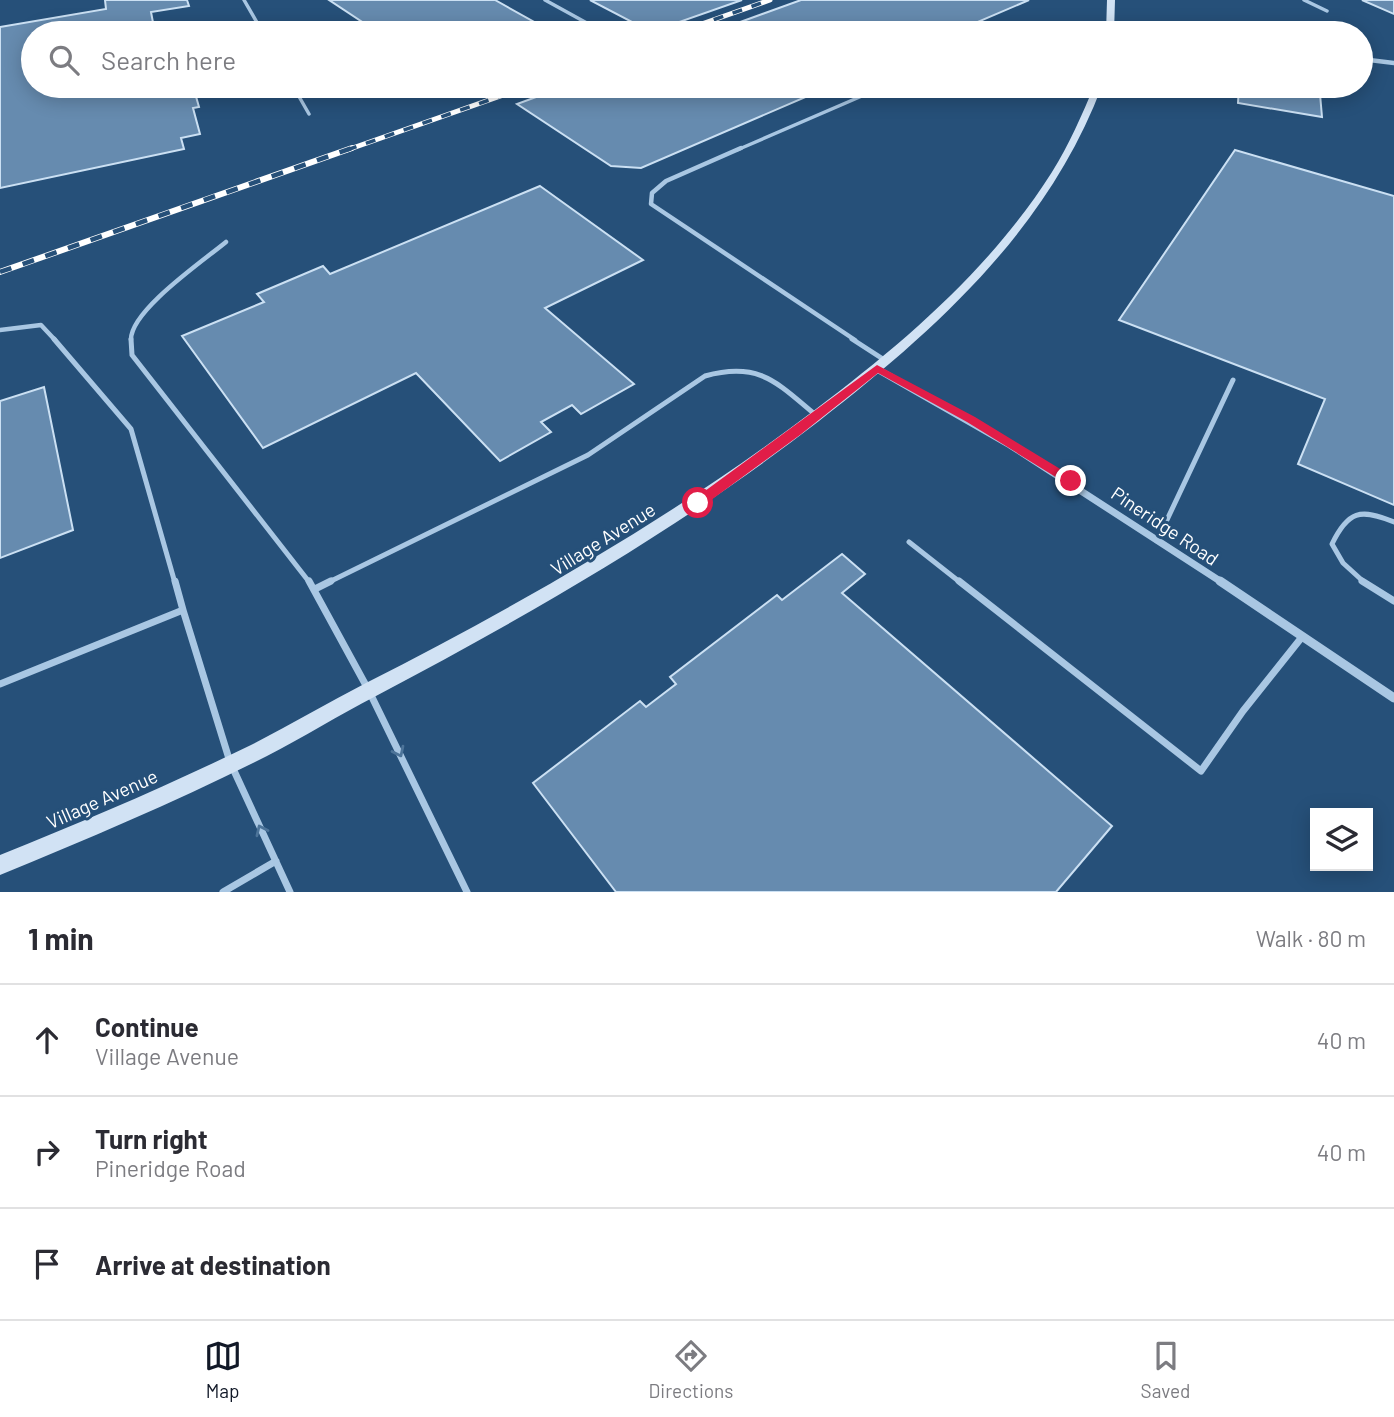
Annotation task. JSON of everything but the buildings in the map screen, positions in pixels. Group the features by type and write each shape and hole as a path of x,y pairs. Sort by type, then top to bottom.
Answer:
{"street":[{"path":"1111,0 1111,21"},
{"path":"1373,60 1394,63"},
{"name":"Village Avenue","path":"0,865 230,762 428,663 585,574 698,503 882,365 955,297 1005,244 1050,184 1080,130 1093,98"},
{"name":"Pineridge Road","path":"882,365 1071,481 1394,698"}],"lane":[{"path":"244,0 256,21"},
{"path":"545,0 583,21"},
{"path":"1304,0 1327,11"},
{"path":"300,98 309,114"},
{"path":"858,98 666,181 652,193 652,204 882,365"},
{"path":"226,242 145,310 131,333 132,355 315,589 369,691 467,892"},
{"path":"0,330 41,325 131,429 230,762 290,892"},
{"path":"315,589 588,455 705,376 724,369 747,368 764,373 817,416"},
{"path":"1157,541 1233,380"},
{"path":"1394,522 1382,517 1357,514 1342,523 1332,544 1338,561 1356,578 1394,601"},
{"path":"909,542 1201,771 1243,710 1302,637"},
{"path":"0,684 183,610"},
{"path":"223,892 276,861"}],"railway":[{"path":"710,21 770,0"},
{"path":"347,150 495,98"},
{"path":"0,272 352,148"}],"route":[{"path":"698,503 796,433 877,369 971,419 1071,481"}]}
